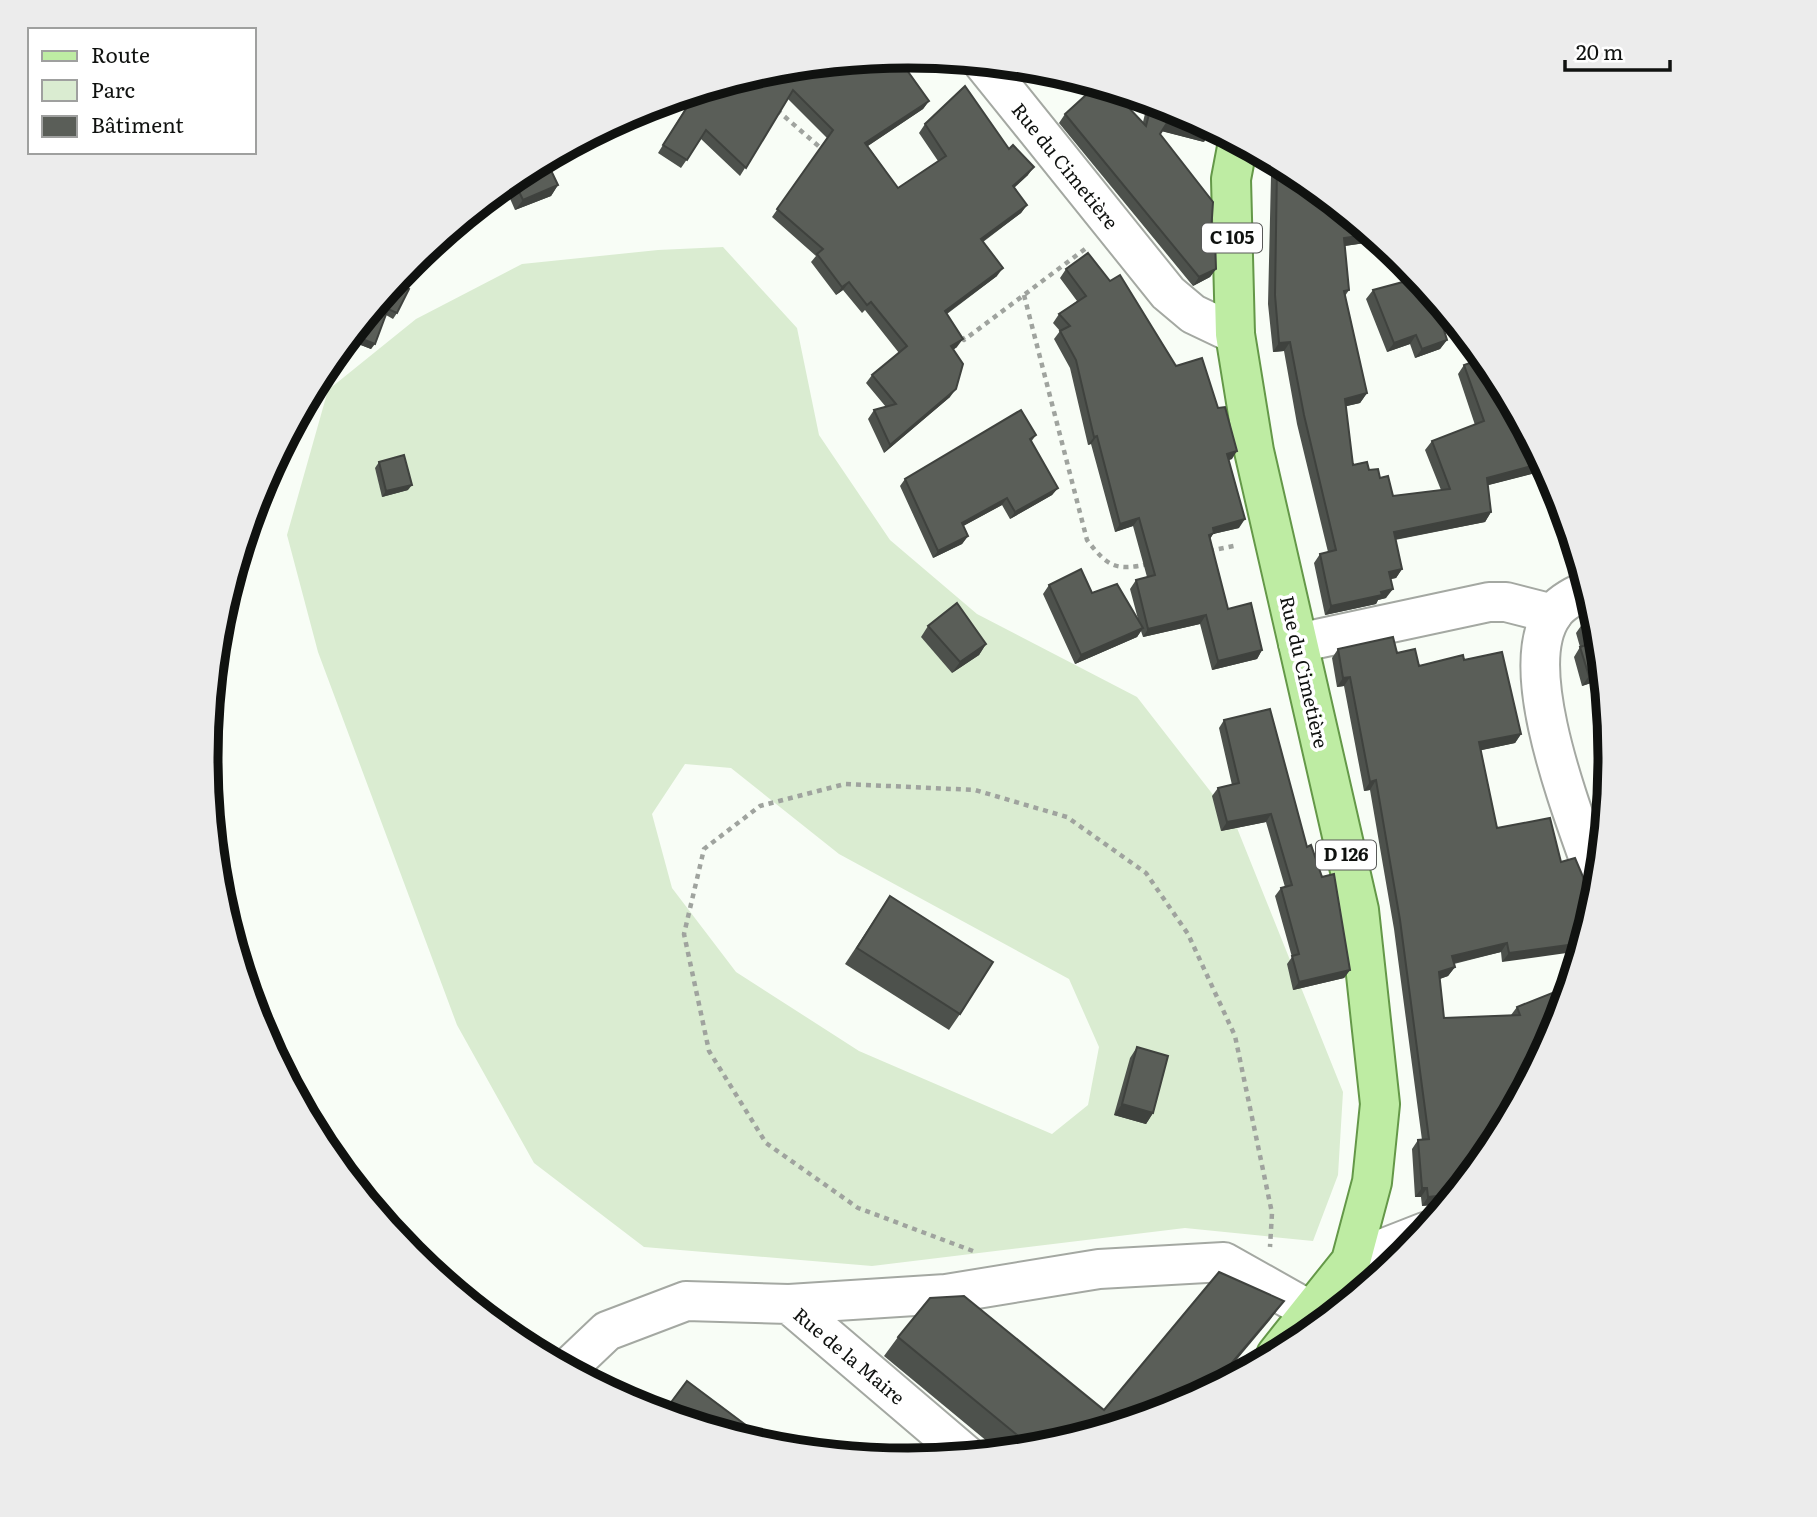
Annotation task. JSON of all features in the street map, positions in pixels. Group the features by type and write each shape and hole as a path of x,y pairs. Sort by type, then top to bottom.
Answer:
{"main road":[{"name":"C 105","path":"1235,334 1231,179 1236,151"},
{"name":"Rue du Cimetière","path":"1235,334 1254,451 1359,910 1380,1104 1372,1182 1351,1261 1297,1328"}],"street":[{"name":"Rue du Cimetière","path":"991,73 1168,293 1193,314 1235,334"},
{"path":"1578,594 1553,614 1542,638 1541,678 1554,757 1590,863"},
{"path":"1298,643 1489,601 1506,601 1553,614"},
{"path":"1351,1261 1404,1240"},
{"path":"789,1304 946,1294 1099,1269 1224,1262 1311,1311"},
{"name":"Rue de la Maire","path":"574,1362 607,1331 686,1301 789,1304 956,1447"}],"path":[{"path":"767,102 797,124 824,151"},
{"path":"957,330 964,340 1114,227"},
{"path":"1024,295 1087,540 1105,564 1127,569 1153,563"},
{"path":"1207,551 1274,537"},
{"path":"985,1253 972,1251 858,1208 766,1143 709,1051 684,934 704,849 760,806 845,784 975,790 1067,817 1146,873 1188,934 1235,1036 1272,1213 1268,1287"}],"green space":[{"path":"723,247 797,328 819,435 890,540 977,614 1137,697 1235,823 1343,1092 1338,1175 1313,1241 1185,1228 872,1266 644,1247 534,1163 457,1025 318,652 287,535 328,390 416,319 522,264 658,250","holes":["685,764 731,768 839,854 1069,979 1099,1047 1088,1105 1052,1134 859,1051 736,972 672,888 652,814"]}],"building":[{"path":"906,68 929,101 865,143 898,188 946,156 925,124 965,86 1009,149 1013,145 1034,167 1013,186 1027,205 981,239 1003,268 945,311 963,339 951,346 963,364 956,389 890,445 874,410 896,404 872,375 907,346 871,302 867,305 849,282 842,287 817,254 823,249 777,209 833,130 793,90 746,168 706,130 687,160 663,145 689,104 730,92 818,74"},
{"path":"1089,93 1125,103 1146,126 1149,112 1189,128 1167,123 1160,134 1213,202 1211,233 1215,239 1216,269 1199,277 1065,114"},
{"path":"550,169 558,185 523,200 518,190"},
{"path":"1277,175 1329,211 1359,236 1344,238 1349,290 1344,291 1367,393 1345,399 1353,465 1367,462 1369,470 1378,469 1380,478 1388,476 1393,496 1450,489 1432,441 1484,421 1464,365 1473,362 1506,413 1534,466 1487,478 1491,512 1394,532 1402,569 1389,572 1393,589 1381,592 1382,595 1331,606 1320,554 1336,550 1290,342 1279,343 1275,295"},
{"path":"1088,253 1110,281 1120,275 1176,366 1202,358 1218,408 1225,407 1237,451 1227,454 1245,519 1213,528 1214,533 1209,535 1228,609 1251,603 1262,650 1218,661 1206,615 1148,629 1136,580 1155,575 1139,518 1120,524 1097,436 1094,437 1076,360 1060,331 1070,326 1059,314 1086,296 1066,269"},
{"path":"1407,281 1441,319 1447,340 1422,349 1416,335 1394,343 1373,290"},
{"path":"405,287 409,289 397,313 388,309 375,344 361,338"},
{"path":"1021,410 1036,435 1030,439 1058,488 1015,512 1007,498 962,523 968,536 938,551 905,479"},
{"path":"404,455 412,485 386,491 379,462"},
{"path":"1081,569 1092,593 1117,584 1143,628 1081,655 1049,585"},
{"path":"957,603 986,644 960,662 928,626"},
{"path":"1393,637 1397,653 1415,649 1419,666 1463,655 1464,660 1502,652 1521,734 1479,742 1497,828 1550,818 1561,862 1575,858 1586,885 1573,944 1509,953 1507,943 1452,956 1455,967 1439,972 1444,1018 1520,1015 1517,1007 1558,991 1528,1064 1506,1104 1442,1195 1428,1197 1427,1188 1422,1188 1418,1140 1429,1139 1400,920 1376,780 1370,782 1350,677 1343,678 1338,649"},
{"path":"1589,644 1594,674 1589,676 1580,647"},
{"path":"1270,709 1307,847 1311,845 1322,877 1334,874 1350,970 1299,982 1292,956 1299,954 1281,888 1292,885 1271,814 1227,822 1218,788 1239,783 1224,720"},
{"path":"890,896 993,962 960,1014 857,948"},
{"path":"1137,1047 1168,1056 1153,1113 1122,1104"},
{"path":"1219,1272 1284,1301 1223,1373 1214,1378 1130,1412 1087,1425 1022,1439 898,1337 930,1298 964,1296 1104,1410"},
{"path":"687,1381 751,1429 730,1425 669,1405"}]}
